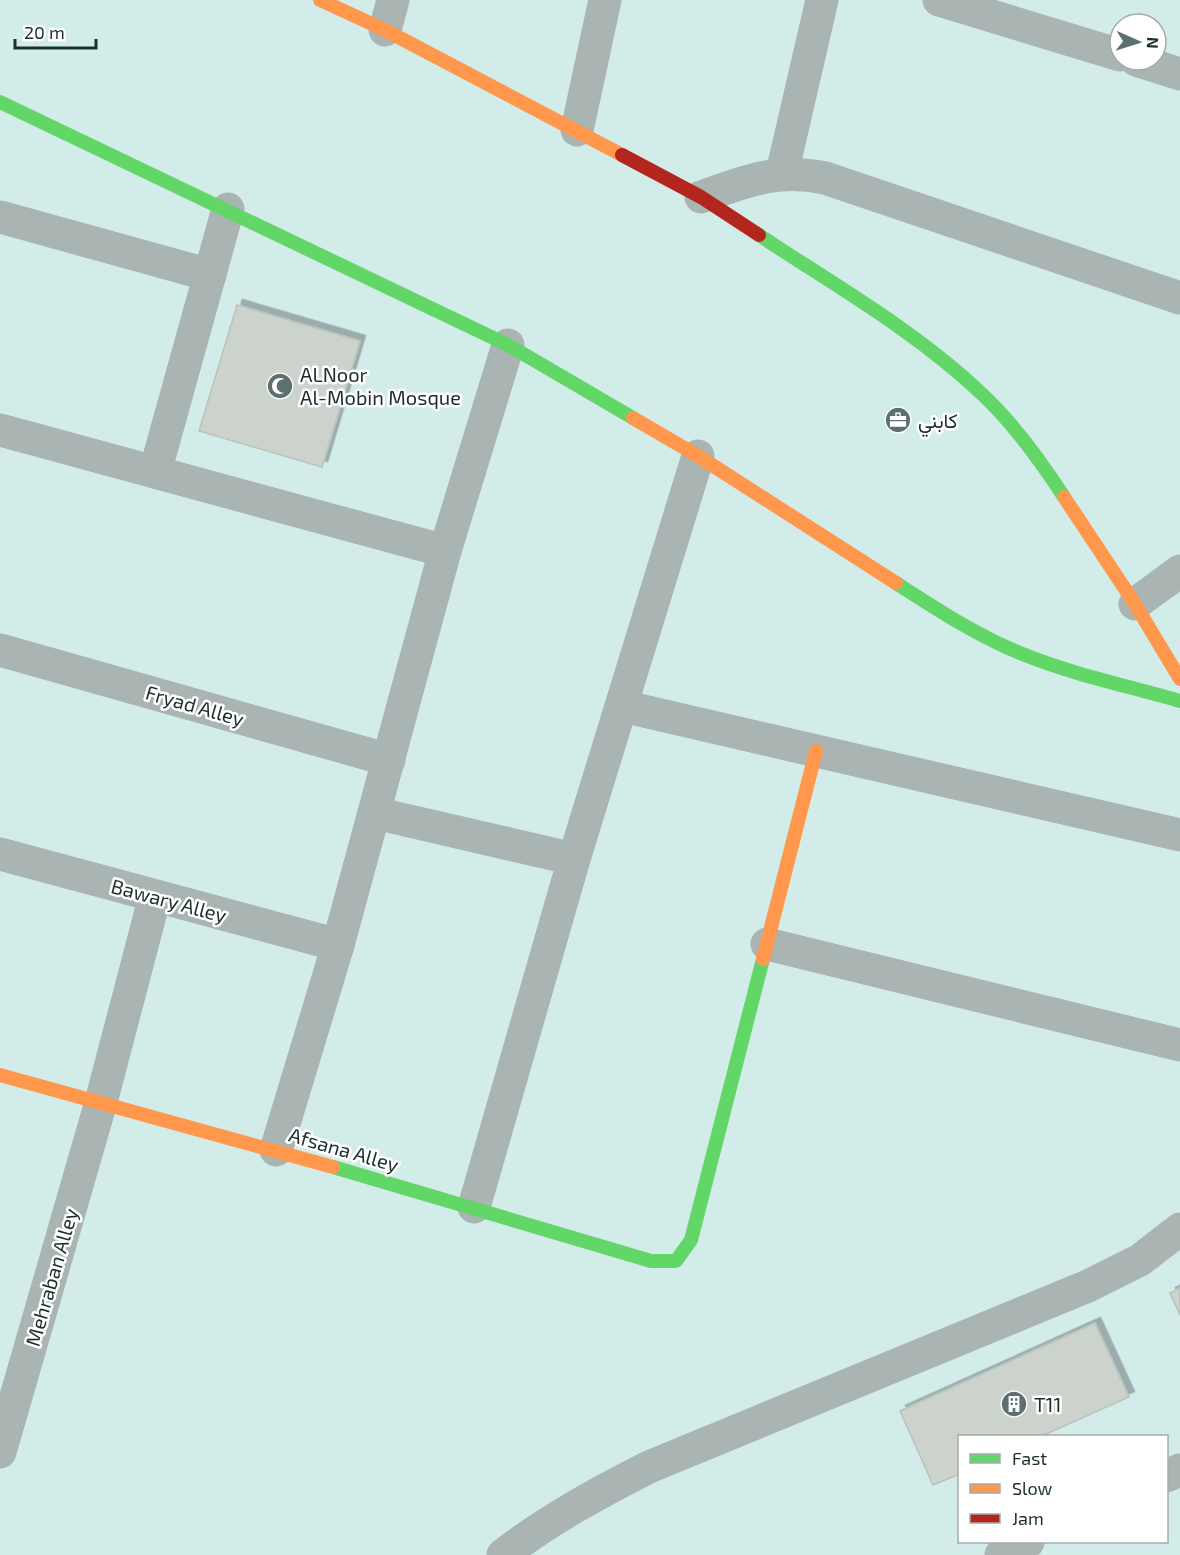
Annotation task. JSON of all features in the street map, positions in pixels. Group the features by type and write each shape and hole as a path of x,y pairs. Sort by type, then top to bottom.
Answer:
{"street":[{"path":"320,0 389,15 577,130 701,197 921,343 982,394 1035,453 1136,604 1180,679"},
{"path":"577,130 605,0"},
{"path":"782,173 822,0"},
{"path":"939,0 1108,51"},
{"path":"0,102 228,209 508,345 698,456 947,616 986,637 1058,666 1180,701"},
{"path":"701,197 760,176 782,173 804,174 846,184 1180,298"},
{"path":"154,472 228,209"},
{"path":"0,218 210,275"},
{"path":"276,1150 338,945 444,551 508,345"},
{"path":"0,430 444,551"},
{"path":"474,1206 574,859 698,456"},
{"path":"1136,604 1180,571"},
{"name":"Fryad Alley","path":"0,650 389,759"},
{"path":"622,706 1180,835"},
{"path":"816,751 767,944 1180,1045"},
{"path":"375,813 574,859"},
{"name":"Bawary Alley","path":"0,854 338,945"},
{"name":"Mehraban Alley","path":"0,1452 101,1102 155,896"},
{"name":"Afsana Alley","path":"0,1075 474,1206 651,1262 676,1261 691,1240 767,944"},
{"path":"503,1555 531,1533 587,1499 649,1467 1088,1286 1140,1260 1180,1229"},
{"path":"1000,1555 1026,1543"}],"building":[{"name":"ALNoor Al-Mobin Mosque","path":"237,305 360,341 322,467 199,431"},
{"path":"1180,1288 1180,1315 1170,1293"},
{"name":"T11","path":"1095,1323 1129,1397 1044,1435 958,1435 958,1475 933,1485 900,1411"}],"traffic: fast":[{"path":"0,102 508,345 633,418"},
{"path":"759,235 902,329 957,371 1016,430 1064,497"},
{"path":"896,583 943,613 1008,648 1082,674 1180,701"},
{"path":"333,1167 651,1261 676,1261 691,1240 763,959"}],"traffic: slow":[{"path":"320,0 385,30 622,155"},
{"path":"633,418 698,456 896,583"},
{"path":"1064,497 1135,604 1180,679"},
{"path":"763,959 816,751"},
{"path":"0,1075 333,1167"}],"traffic: jam":[{"path":"622,155 701,197 759,235"}],"place":[{"name":"ALNoor Al-Mobin Mosque","path":"280,386"},
{"name":"كابني","path":"898,420"},
{"name":"T11","path":"1014,1404"}]}
